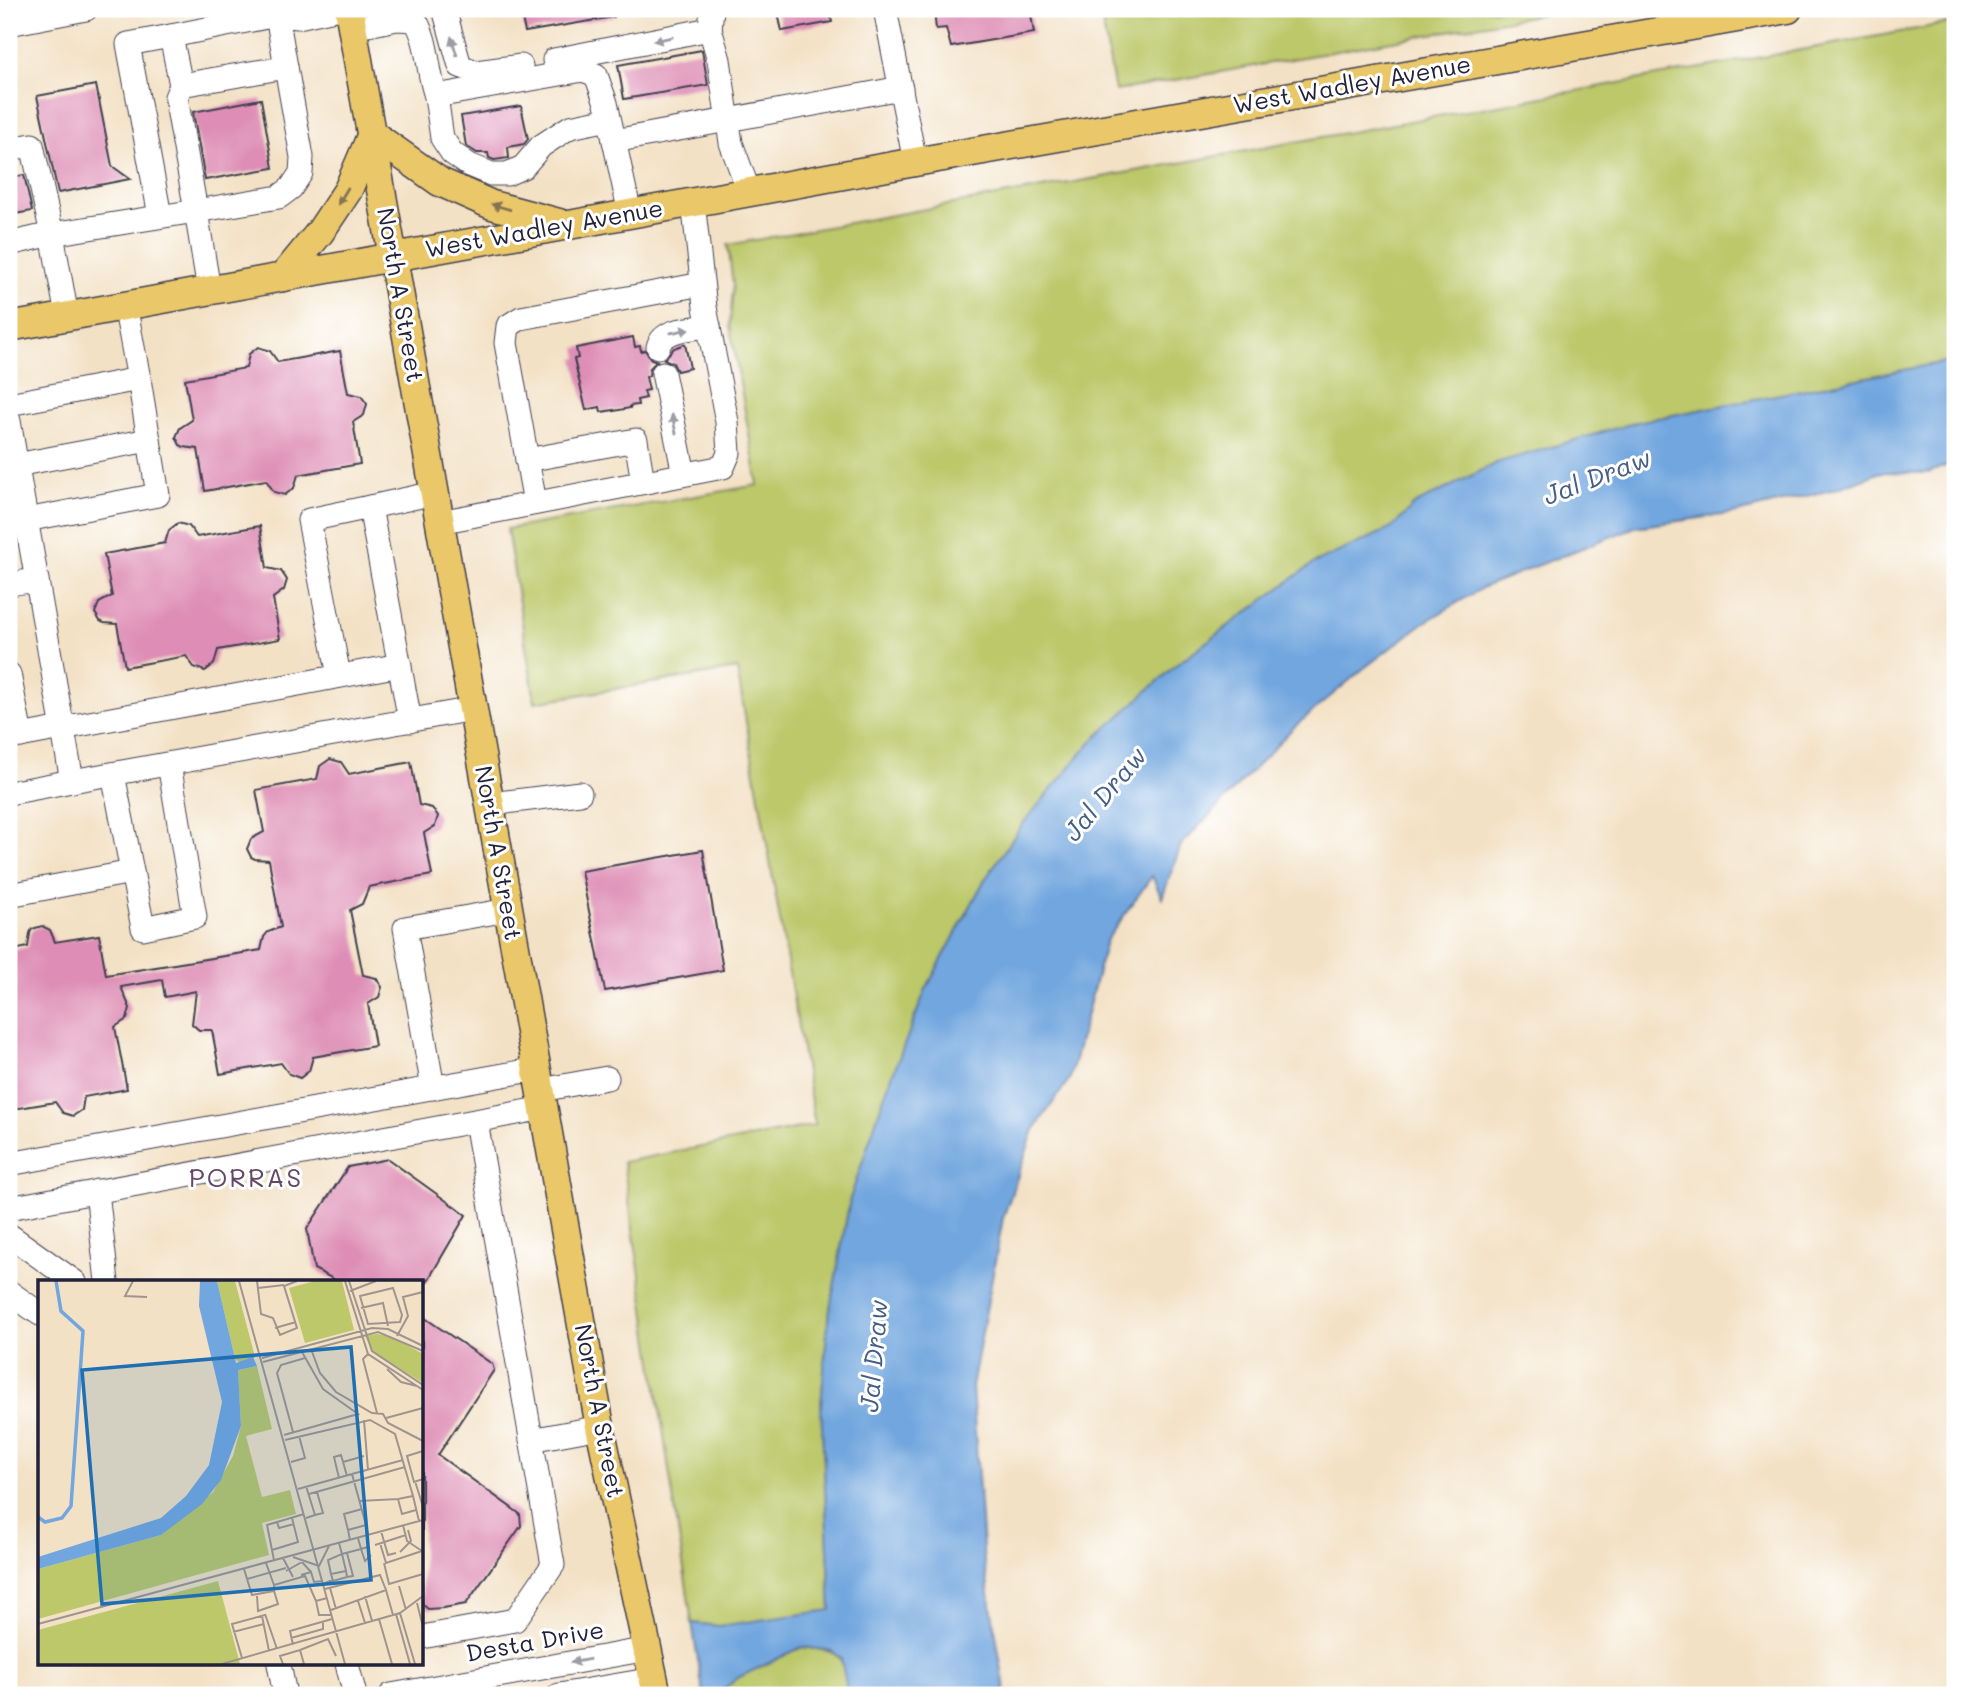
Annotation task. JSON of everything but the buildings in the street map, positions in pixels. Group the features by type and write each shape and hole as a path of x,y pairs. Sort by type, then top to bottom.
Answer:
{"main road":[{"name":"West Wadley Avenue","path":"9,327 915,162 1788,9"},
{"name":"North A Street","path":"346,15 372,134 394,256 600,1427 656,1687"},
{"path":"284,276 320,232 348,190 372,134 440,182 492,205 566,225"}],"street":[{"path":"9,24 86,9"},
{"path":"444,9 460,66 476,72 547,61 711,19 731,143 749,192"},
{"path":"885,9 915,162"},
{"path":"160,215 128,44 277,15 346,15 415,20 421,28 442,138 452,153 469,165 491,174 507,174 523,167 541,146 570,127 612,130 727,119 901,89"},
{"path":"9,244 160,215 279,197 291,188 301,173 302,157 277,15"},
{"path":"171,36 181,85 176,97 209,290"},
{"path":"181,85 286,67"},
{"path":"436,96 583,70 596,75 612,130 630,214"},
{"path":"9,149 32,145 68,316"},
{"path":"440,522 723,467 729,453 727,422 702,285 693,202"},
{"path":"535,503 506,343 508,326 521,318 702,285"},
{"path":"26,520 158,495 125,305"},
{"path":"658,347 668,334 709,326"},
{"path":"663,373 684,474"},
{"path":"9,404 139,379"},
{"path":"9,421 72,781"},
{"path":"16,465 149,440"},
{"path":"527,460 636,440 643,482"},
{"path":"339,676 309,520 435,494"},
{"path":"370,507 410,720"},
{"path":"9,584 37,580"},
{"path":"9,674 15,737 400,665"},
{"path":"9,793 472,709"},
{"path":"113,774 143,928 195,917 169,764"},
{"path":"489,804 580,793"},
{"path":"9,895 132,872"},
{"path":"433,1088 405,928 508,910"},
{"path":"9,1164 433,1088 541,1089 607,1078"},
{"path":"9,1208 476,1121 541,1089"},
{"path":"424,1637 515,1620 553,1565 476,1121"},
{"path":"97,1191 107,1280"},
{"path":"9,1235 72,1280"},
{"path":"9,1292 38,1313"},
{"path":"531,1440 600,1427"},
{"name":"Desta Drive","path":"391,1695 648,1649"},
{"path":"279,1666 285,1695"},
{"path":"348,1666 355,1695"},
{"path":"559,1695 656,1687"}],"green space":[{"path":"1100,9 1570,9 1115,91"},
{"path":"1955,22 1955,360 1637,422 1414,505 1392,528 1314,563 1178,663 1023,823 984,881 926,989 885,1094 850,1199 828,1320 821,1406 831,1611 719,1626 692,1623 623,1162 815,1125 737,669 535,702 507,529 758,485 730,326 733,285 728,245"},
{"path":"802,1647 825,1651 838,1658 845,1671 848,1695 716,1695 739,1677"}],"water":[{"name":"Jal Draw","path":"1955,360 1955,462 1928,473 1881,472 1835,489 1737,513 1635,527 1484,587 1422,624 1293,728 1181,845 1162,898 1152,876 1106,941 1070,1078 1034,1130 1003,1218 972,1387 984,1563 1006,1695 848,1695 841,1658 832,1651 802,1647 739,1677 716,1695 703,1692 692,1623 719,1626 831,1610 821,1406 828,1320 850,1199 885,1094 926,989 984,881 1024,822 1090,743 1178,663 1314,563 1392,528 1414,505 1496,463 1637,422"}],"district":[{"name":"PORRAS","path":"246,1178"}]}
